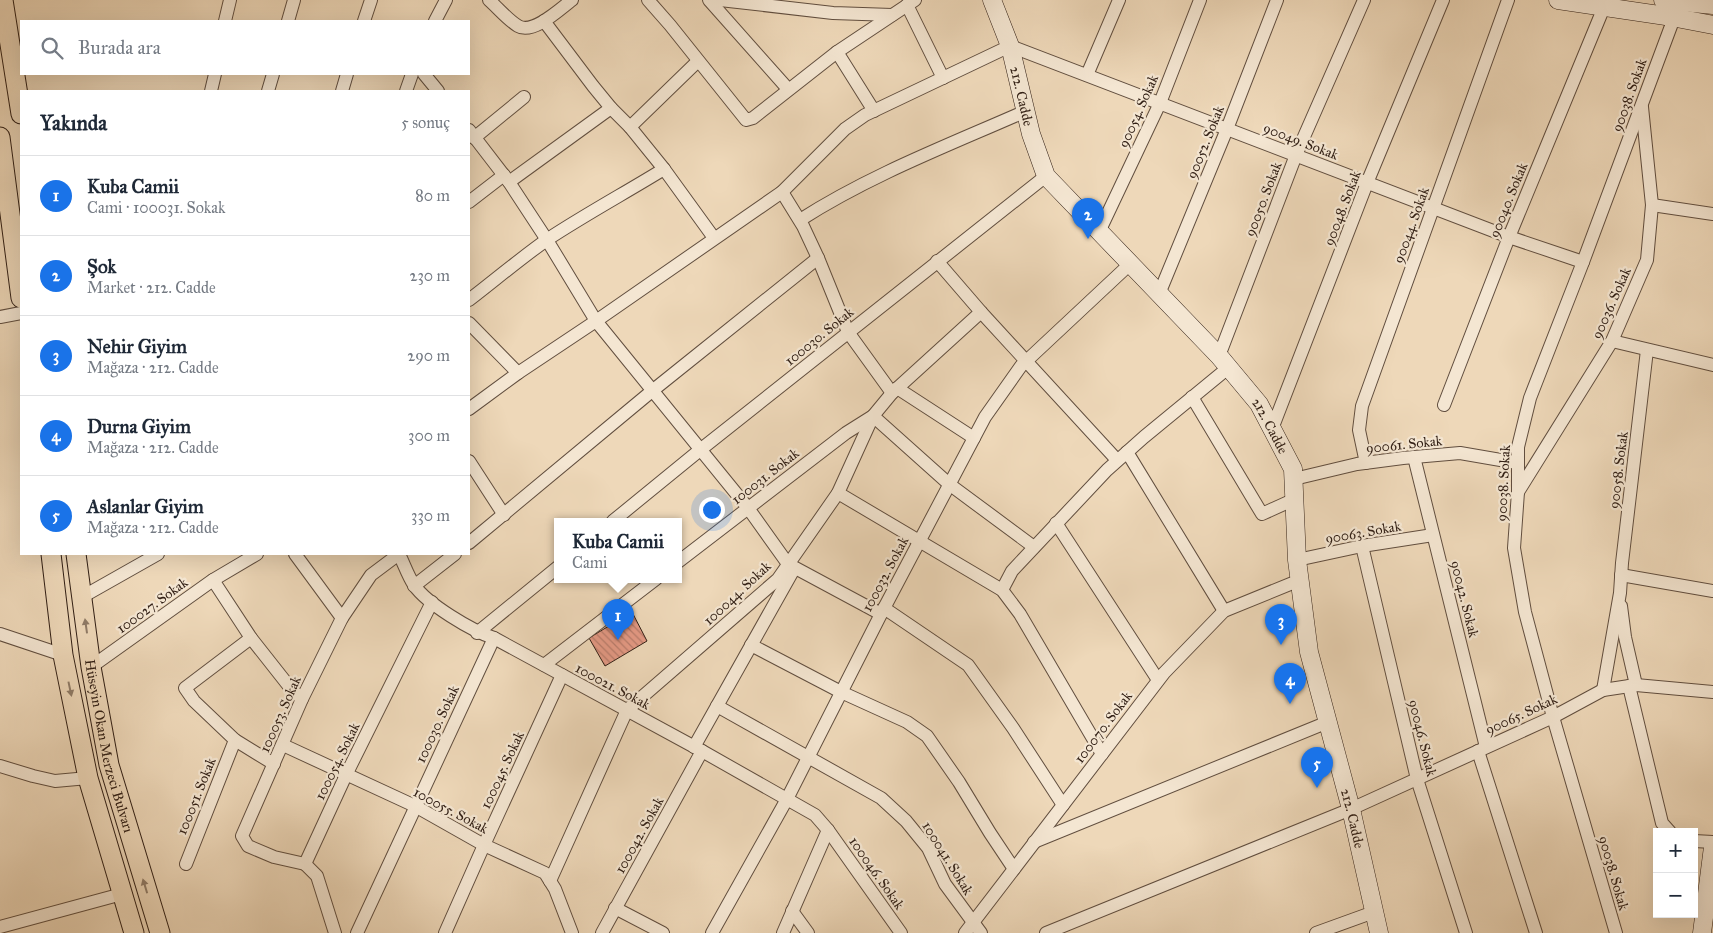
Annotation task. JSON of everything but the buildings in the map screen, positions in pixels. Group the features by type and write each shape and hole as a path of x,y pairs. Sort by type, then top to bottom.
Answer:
{"main road":[{"path":"3,0 20,108"},
{"path":"0,137 20,290"},
{"name":"Hüseyin Okan Merzeci Bulvarı","path":"51,555 63,655 88,778 134,933"},
{"name":"Hüseyin Okan Merzeci Bulvarı","path":"76,555 92,667 109,765 160,933"}],"street":[{"path":"225,20 230,0"},
{"path":"288,20 294,0"},
{"path":"364,20 371,0"},
{"path":"436,20 446,0"},
{"path":"489,0 519,27 531,29 544,21 563,2"},
{"path":"648,0 746,120 753,118 837,52 911,2 943,78"},
{"path":"710,0 788,89"},
{"path":"720,0 833,13 892,15"},
{"name":"212. Cadde","path":"992,0 1010,46 1031,134 1046,176 1223,362 1259,404 1293,469 1297,560 1309,652 1351,809 1379,933"},
{"path":"1087,76 1119,0"},
{"name":"90054. Sokak","path":"1099,232 1160,103 1200,0"},
{"name":"90052. Sokak","path":"1159,294 1227,129 1277,0"},
{"name":"90050. Sokak","path":"1223,362 1296,155 1364,0"},
{"name":"90048. Sokak","path":"1272,430 1367,183 1443,0"},
{"name":"90044. Sokak","path":"1366,463 1359,430 1362,406 1508,0"},
{"path":"1558,0 1713,25"},
{"path":"1663,0 1713,5"},
{"name":"90040. Sokak","path":"1444,405 1509,237 1604,7"},
{"name":"90038. Sokak","path":"1616,933 1552,717 1525,612 1514,548 1518,492 1518,447 1530,398 1674,18"},
{"path":"544,21 611,108 630,127 664,169 714,238"},
{"path":"470,408 518,373 782,192 845,129 864,115 1010,46"},
{"name":"90049. Sokak","path":"1010,46 1509,237 1583,262"},
{"path":"837,52 874,111"},
{"path":"630,127 698,61"},
{"path":"211,90 215,75"},
{"path":"268,90 273,75"},
{"path":"342,90 347,75"},
{"path":"406,90 412,75"},
{"path":"425,75 437,90"},
{"path":"524,97 472,134 506,178 547,240 596,321 748,508 791,566 882,611 968,665 1013,728 1062,805"},
{"name":"90036. Sokak","path":"1518,492 1612,341 1648,260 1652,205 1642,103"},
{"path":"470,201 611,108"},
{"path":"800,220 828,202 892,170 1026,111"},
{"path":"470,299 547,240 612,198 634,188 664,169"},
{"name":"100030. Sokak","path":"617,518 1046,176"},
{"path":"782,192 800,220 818,258 848,332 894,390 974,438"},
{"path":"1652,205 1713,214"},
{"path":"470,542 652,391 818,258"},
{"path":"937,261 1026,362 1122,456 1224,611"},
{"name":"100032. Sokak","path":"712,933 787,799 882,611 985,417 1026,362 1130,264"},
{"name":"100044. Sokak","path":"550,881 627,710 791,566 838,493 873,416 894,390 981,312"},
{"path":"0,317 20,313"},
{"path":"470,324 518,373"},
{"path":"1612,341 1713,364"},
{"name":"90058. Sokak","path":"1603,690 1620,593 1647,350"},
{"path":"1002,590 1012,571 1056,523 1122,456 1192,397 1223,362"},
{"path":"1192,397 1262,514 1295,499"},
{"path":"873,416 949,484 1034,547"},
{"name":"100031. Sokak","path":"682,559 846,433 873,416"},
{"name":"90061. Sokak","path":"1294,479 1366,463 1460,453 1518,463"},
{"name":"90042. Sokak","path":"1414,457 1482,749 1536,933"},
{"path":"470,463 504,514"},
{"path":"838,493 1002,590 1020,614 1102,754"},
{"path":"1056,523 1158,680"},
{"name":"90063. Sokak","path":"1297,560 1362,546 1433,535"},
{"name":"90046. Sokak","path":"1362,546 1417,779 1466,933"},
{"path":"82,597 156,555"},
{"name":"100027. Sokak","path":"92,667 213,580 255,555"},
{"path":"296,555 342,618"},
{"name":"100053. Sokak","path":"305,864 274,857 248,846 242,836 302,699 342,618 371,576 398,555"},
{"name":"100021. Sokak","path":"399,555 414,586 432,602 478,633 494,638 787,799 815,815 828,830"},
{"path":"414,586 454,555"},
{"name":"100042. Sokak","path":"602,933 698,749 717,706 751,645 791,566"},
{"path":"478,633 554,569"},
{"path":"1621,575 1713,590"},
{"path":"213,580 251,638 292,690 302,699"},
{"name":"100070. Sokak","path":"973,930 1014,869 1158,680 1224,611 1300,580"},
{"path":"544,665 651,583"},
{"name":"90058. Sokak","path":"1620,593 1633,686 1660,814 1662,822 1667,828"},
{"name":"100054. Sokak","path":"305,864 346,775 432,602"},
{"path":"0,634 63,655"},
{"path":"251,638 185,688 194,702 235,740 274,764"},
{"name":"100030. Sokak","path":"357,933 494,638"},
{"path":"751,645 841,692 907,722 927,736 1014,869"},
{"name":"100045. Sokak","path":"445,933 562,675"},
{"name":"90065. Sokak","path":"1046,933 1351,809 1552,717 1603,690 1633,686 1713,692"},
{"name":"100041. Sokak","path":"717,706 881,798 906,821 928,848 945,884 973,930"},
{"path":"1034,842 1328,722"},
{"name":"100051. Sokak","path":"186,864 235,740"},
{"name":"100055. Sokak","path":"283,745 415,806 484,844 545,873 572,933"},
{"path":"0,766 55,781 88,778"},
{"path":"783,933 828,830"},
{"name":"100046. Sokak","path":"828,830 901,933"},
{"path":"1698,841 1713,842"},
{"path":"1702,933 1713,847"},
{"path":"305,864 317,876 335,933"},
{"path":"4,929 122,894"},
{"path":"616,908 663,933"},
{"path":"792,911 808,933"},
{"path":"1316,933 1374,912"}],"place":[{"name":"Şok","path":"1088,239"},
{"name":"Kuba Camii","path":"618,640"},
{"name":"Nehir Giyim","path":"1281,645"},
{"name":"Durna Giyim","path":"1290,704"},
{"name":"Aslanlar Giyim","path":"1317,788"}]}
